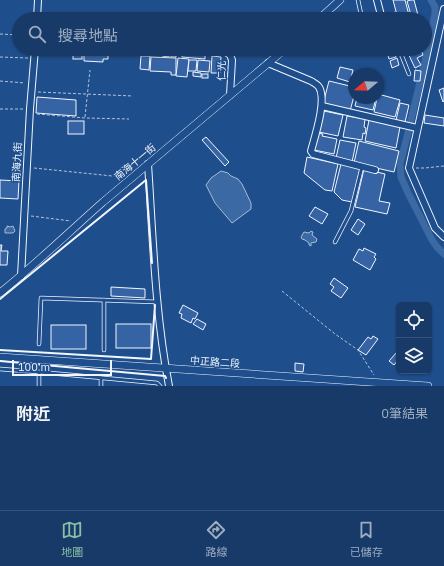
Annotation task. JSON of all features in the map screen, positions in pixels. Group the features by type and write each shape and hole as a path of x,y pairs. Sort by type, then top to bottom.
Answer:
{"street":[{"path":"37,12 38,0"},
{"path":"327,12 340,0"},
{"path":"378,0 381,12"},
{"path":"444,9 409,168 435,228 444,237"},
{"name":"仁光","path":"230,95 232,60 231,56"},
{"name":"南海十一街","path":"0,293 131,178 276,56"},
{"name":"南海九街","path":"21,276 34,58"},
{"path":"268,63 311,82 318,86 321,92 322,106 311,151 313,154 375,170"},
{"path":"322,106 417,128"},
{"path":"148,164 158,302 169,386"},
{"name":"中正路二段","path":"0,357 428,386"}],"lane":[{"path":"358,0 361,12"},
{"path":"402,56 409,74"},
{"path":"335,242 351,211 362,167"},
{"path":"39,344 41,298 158,302"},
{"path":"104,300 104,350"},
{"path":"0,369 157,383 160,386"},
{"path":"39,372 39,386"},
{"path":"101,378 101,386"}],"path":[{"path":"0,34 12,35"},
{"path":"0,57 34,58"},
{"path":"85,118 90,70"},
{"path":"0,81 32,84"},
{"path":"32,92 133,96"},
{"path":"0,109 85,118 129,119"},
{"path":"409,168 444,166"},
{"path":"27,168 131,178"},
{"path":"24,215 81,222"},
{"path":"282,291 335,334 358,350 380,383"}],"water":[{"path":"221,171 238,179 251,203 251,209 232,223 215,203 206,185 211,178"},
{"path":"7,226 13,226 15,231 13,233 5,233"},
{"path":"311,231 313,232 312,235 317,239 316,242 311,243 311,246 301,237 304,232 309,233"}],"building":[{"path":"393,0 405,0 408,12 396,12"},
{"path":"414,0 417,12 410,12 407,1"},
{"path":"73,56 82,56 82,59 73,59"},
{"path":"84,56 108,56 108,59 103,59 103,62 84,61"},
{"path":"141,56 150,56 149,70 140,69"},
{"path":"205,56 205,59 182,57"},
{"path":"212,56 221,57 220,73 211,73"},
{"path":"388,56 396,57 389,59"},
{"path":"409,56 421,56 417,58 421,65 415,68"},
{"path":"151,57 176,58 176,75 171,75 171,72 150,71"},
{"path":"178,58 189,59 187,77 176,76"},
{"path":"397,58 399,65 392,68 390,61"},
{"path":"189,60 197,60 196,71 188,71"},
{"path":"198,60 210,61 209,72 197,71"},
{"path":"340,67 348,69 348,81 337,78"},
{"path":"415,70 421,71 420,81 414,81"},
{"path":"193,72 201,73 201,77 193,76"},
{"path":"202,74 208,74 208,78 202,78"},
{"path":"329,81 348,86 348,104 352,104 350,111 323,104"},
{"path":"444,88 444,101 443,102 439,90"},
{"path":"384,96 400,100 395,117 374,112 376,104 384,104"},
{"path":"37,97 76,100 76,116 36,113"},
{"path":"400,103 409,105 405,122 396,120"},
{"path":"356,104 374,104 373,110 355,106"},
{"path":"324,111 343,115 338,136 319,132"},
{"path":"425,115 444,118 444,126 424,123"},
{"path":"347,116 365,119 364,127 366,128 365,134 363,133 362,140 343,137"},
{"path":"369,120 400,127 396,148 365,141"},
{"path":"68,121 84,121 84,134 68,134"},
{"path":"317,133 323,134 322,136 337,139 334,154 314,150"},
{"path":"206,137 229,162 225,166 202,140"},
{"path":"340,140 356,143 352,162 336,158"},
{"path":"359,141 399,151 394,172 354,163"},
{"path":"307,157 338,164 332,191 325,190 304,173"},
{"path":"341,164 360,169 352,202 342,200 334,192"},
{"path":"364,169 385,174 379,201 390,203 387,214 355,207"},
{"path":"0,180 19,181 18,199 0,198"},
{"path":"315,207 328,214 322,224 309,216"},
{"path":"358,219 365,224 358,235 351,230"},
{"path":"0,245 2,245 1,251 8,251 7,265 0,265"},
{"path":"364,248 376,254 374,257 376,259 370,270 353,260 359,249 363,251"},
{"path":"334,278 348,288 341,298 331,291 334,287 330,284"},
{"path":"111,287 145,289 145,298 111,296"},
{"path":"183,305 198,313 195,319 193,318 191,323 181,318 182,314 179,313"},
{"path":"197,319 206,324 203,330 193,324"},
{"path":"116,324 151,324 151,348 116,348"},
{"path":"51,325 86,325 86,349 51,349"},
{"path":"373,336 378,339 366,355 358,350 368,337 371,339"},
{"path":"396,353 396,362 394,365 389,361"},
{"path":"295,363 304,364 303,372 295,371"}],"waterway":[{"path":"431,0 435,7 432,28"},
{"path":"410,124 426,56"},
{"path":"409,129 400,164 401,177 432,240 444,254"}],"wall":[{"path":"0,299 146,180 152,263"},
{"path":"0,350 151,359 155,305"},
{"path":"0,361 165,376 166,378"}]}
